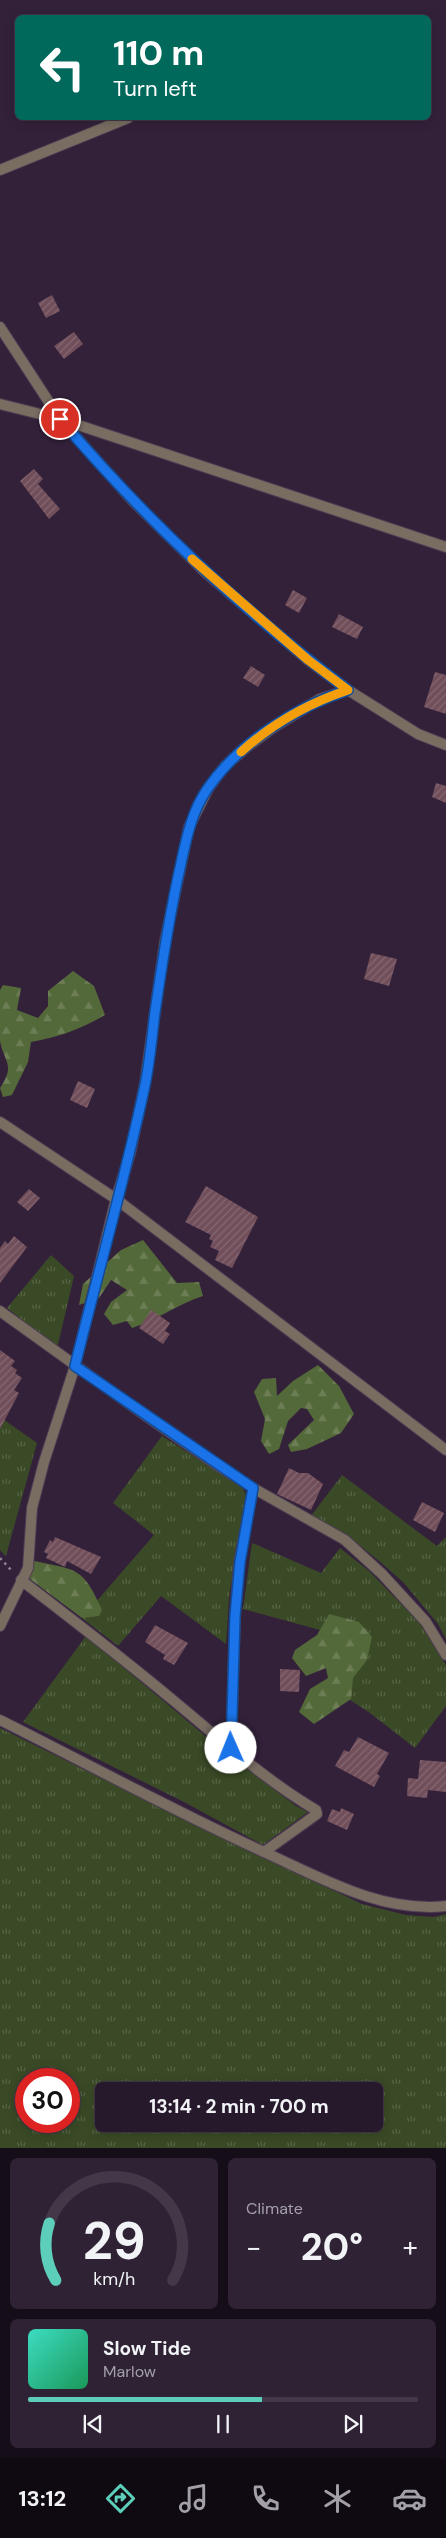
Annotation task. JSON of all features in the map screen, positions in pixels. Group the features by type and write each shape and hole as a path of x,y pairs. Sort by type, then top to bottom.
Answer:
{"street":[{"path":"0,170 123,120"},
{"path":"0,327 60,419 132,500 205,572 308,660 348,690 418,734 446,745"},
{"path":"0,404 60,419 446,547"},
{"path":"0,1626 28,1568 32,1508 44,1462 75,1366 116,1199 130,1154 145,1083 165,941 189,826 197,807 208,789 225,766 247,747 274,727 320,699 348,690"},
{"path":"0,1122 116,1199 446,1450"},
{"path":"0,1311 75,1366 253,1488 345,1540 382,1574 426,1622 446,1655"},
{"path":"231,1748 235,1607 240,1562 253,1488"},
{"path":"21,1580 102,1641 231,1748 299,1800 316,1810 317,1814 308,1822 264,1852"},
{"path":"0,1720 264,1852 352,1892 397,1904 446,1906"}],"path":[{"path":"0,1558 21,1580"}],"green space":[{"path":"73,971 94,986 105,1015 70,1032 31,1042 28,1062 12,1095 3,1097 0,1088 7,1074 8,1064 0,1041 0,990 3,985 21,988 17,1010 38,1018 48,1006 48,991"},
{"path":"143,1240 177,1283 199,1282 203,1296 132,1328 127,1321 113,1325 104,1314 111,1302 127,1290 111,1280 99,1298 79,1305 83,1284 121,1250"},
{"path":"51,1255 74,1276 57,1349 7,1308"},
{"path":"318,1365 339,1386 354,1414 341,1433 307,1449 291,1452 288,1445 314,1420 307,1409 301,1408 288,1421 279,1449 269,1454 261,1441 265,1419 254,1392 262,1379 276,1378 277,1396 293,1381"},
{"path":"0,1417 37,1443 6,1556 0,1550"},
{"path":"162,1436 242,1487 246,1495 229,1597 226,1644 161,1596 118,1646 82,1618 154,1535 113,1503"},
{"path":"342,1475 437,1546 446,1537 446,1639 438,1624 404,1583 345,1534 330,1529 311,1516"},
{"path":"252,1543 321,1573 340,1548 369,1571 421,1624 446,1665 446,1706 415,1748 370,1713 341,1694 370,1645 372,1637 329,1614 320,1630 243,1609"},
{"path":"34,1561 69,1569 83,1578 89,1585 102,1610 99,1616 82,1618 26,1576"},
{"path":"329,1614 359,1622 372,1637 367,1660 353,1678 351,1699 314,1724 299,1712 310,1689 328,1678 326,1668 306,1676 292,1658 295,1650 317,1635"},
{"path":"86,1636 222,1750 296,1806 308,1812 263,1845 184,1802 23,1722"},
{"path":"0,1728 362,1904 406,1915 434,1917 446,1914 446,2148 0,2148"}],"building":[{"path":"52,295 60,311 46,318 38,303"},
{"path":"74,332 83,344 64,359 54,346"},
{"path":"34,469 43,479 38,484 60,509 49,519 20,481"},
{"path":"293,590 307,598 299,613 285,605"},
{"path":"339,614 363,627 357,639 332,627"},
{"path":"251,666 265,675 258,687 243,678"},
{"path":"435,672 446,675 446,714 424,707"},
{"path":"436,783 446,786 446,803 432,797"},
{"path":"371,953 397,959 389,986 364,979"},
{"path":"78,1081 95,1089 87,1108 70,1100"},
{"path":"206,1186 258,1217 232,1268 215,1260 219,1251 210,1247 213,1241 209,1239 211,1235 185,1222"},
{"path":"29,1189 40,1198 28,1211 17,1202"},
{"path":"14,1236 27,1247 0,1283 0,1248 5,1241 8,1244"},
{"path":"151,1310 170,1323 165,1331 170,1334 163,1344 139,1328"},
{"path":"0,1350 15,1361 11,1366 17,1370 15,1373 22,1378 14,1390 19,1393 0,1429"},
{"path":"289,1468 299,1473 308,1473 323,1484 311,1510 277,1494"},
{"path":"422,1502 444,1513 435,1532 413,1520"},
{"path":"55,1537 101,1557 91,1574 67,1561 65,1567 46,1558 48,1554 44,1552 50,1540 53,1542"},
{"path":"155,1625 188,1643 174,1665 163,1659 165,1655 145,1642"},
{"path":"280,1669 300,1670 299,1692 280,1691"},
{"path":"358,1737 389,1753 377,1774 380,1776 374,1787 335,1766 344,1750 349,1752"},
{"path":"420,1760 446,1762 446,1792 428,1790 427,1798 407,1796 408,1778 418,1779"},
{"path":"341,1808 354,1814 347,1830 327,1821 332,1809 340,1812"}],"slow traffic":[{"path":"192,559 308,660 348,690 320,699 297,712 241,752"}],"route":[{"path":"60,419 132,500 205,572 308,660 348,690 320,699 274,727 247,747 225,766 208,789 197,807 189,826 165,941 145,1083 130,1154 100,1260 75,1366 253,1488 240,1562 235,1616 231,1748"}]}
